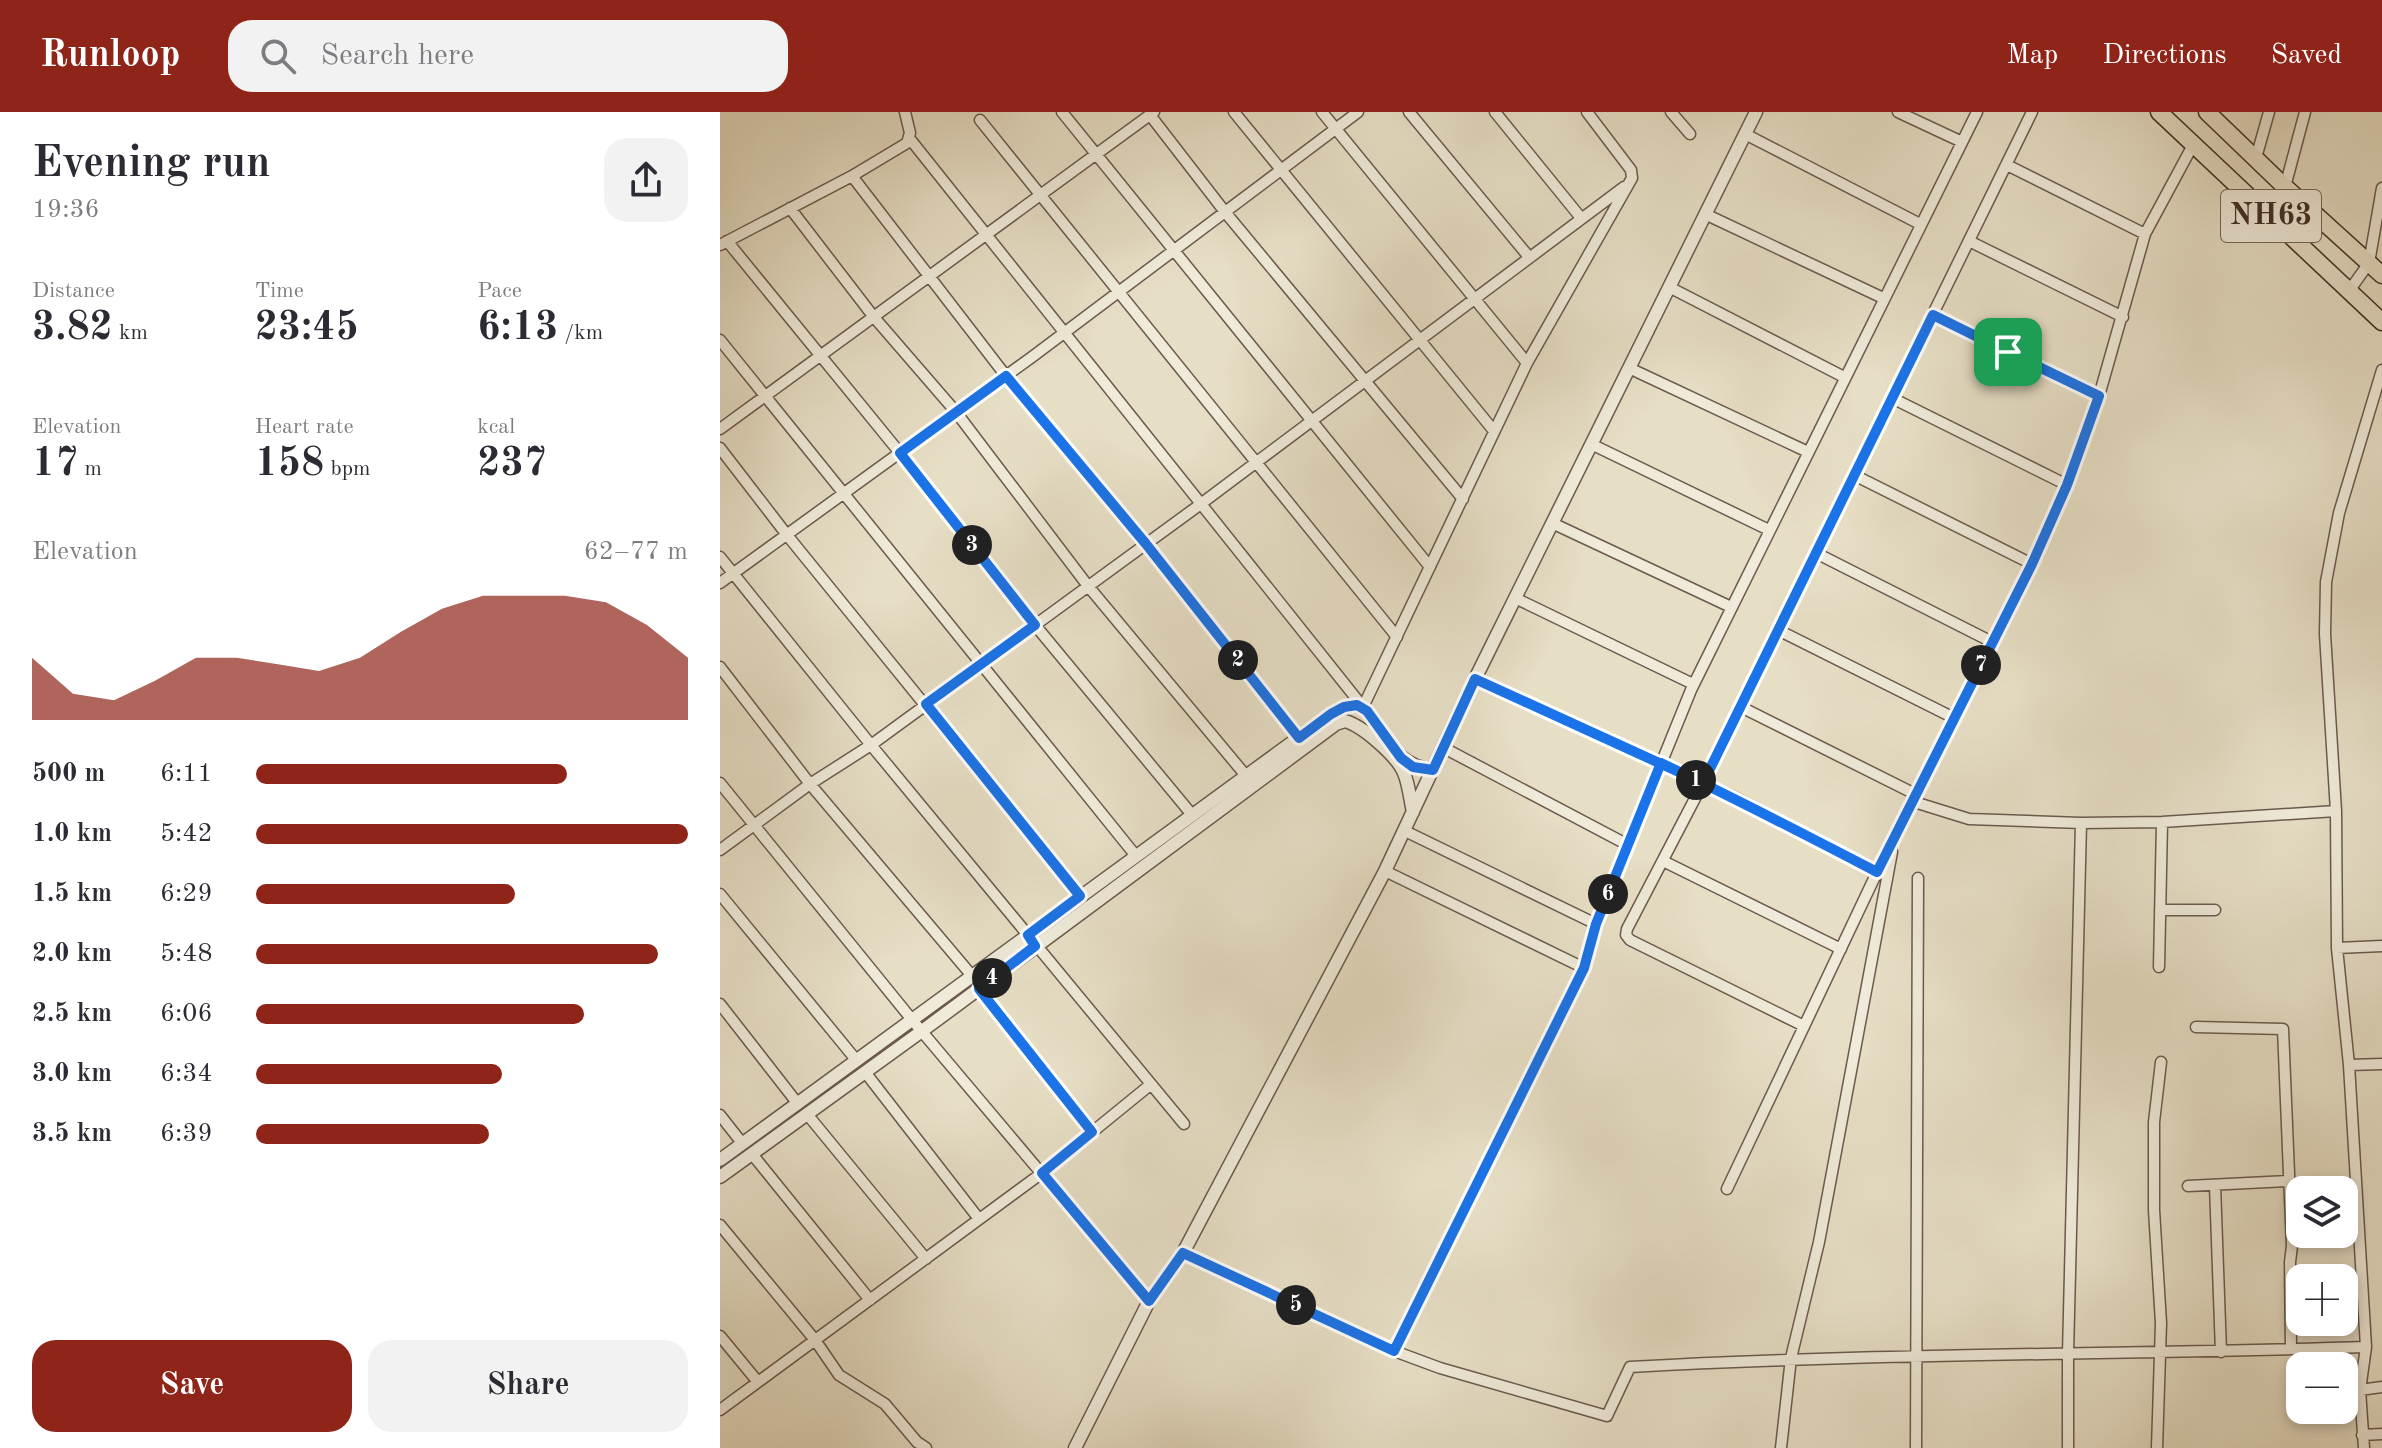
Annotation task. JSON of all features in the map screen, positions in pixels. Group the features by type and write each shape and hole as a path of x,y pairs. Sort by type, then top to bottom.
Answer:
{"highway":[{"name":"NH63","path":"2159,112 2382,322"},
{"name":"NH63","path":"2207,112 2382,275"}],"street":[{"path":"905,112 910,139 1202,503 1401,758 1413,767 1433,770"},
{"path":"1062,112 1430,567"},
{"path":"1234,112 1494,431"},
{"path":"1322,112 1527,363"},
{"path":"720,583 1006,376 1358,112"},
{"path":"1409,112 1529,257"},
{"path":"1495,112 1581,218"},
{"path":"1363,707 1527,363 1629,183 1631,170 1587,112"},
{"path":"1671,112 1690,134"},
{"path":"1075,1448 1149,1301 1183,1253 1385,871 1475,679 1756,112"},
{"path":"1898,112 1962,142"},
{"path":"1394,1351 1584,968 1596,924 1693,684 1977,112"},
{"path":"1804,1026 1630,940 1626,935 1627,929 1741,707 2032,112"},
{"path":"2256,158 2269,112"},
{"path":"2285,187 2305,112"},
{"path":"720,429 1152,113 1225,212 1463,499"},
{"path":"980,120 1397,637"},
{"path":"1745,134 1920,224"},
{"path":"910,139 852,176 724,243 900,453 1035,625 1193,816"},
{"path":"1727,1189 1913,797 2032,564 2067,485 2099,396 2145,234 2194,143"},
{"path":"2007,165 2145,234"},
{"path":"852,176 1006,376 1146,544 1299,738"},
{"path":"720,850 810,784 871,745 1202,503 1629,183"},
{"path":"2349,291 2369,263 2382,188"},
{"path":"790,208 873,316 956,412 1088,586 1247,777"},
{"path":"1705,214 1883,298"},
{"path":"1969,241 2123,317"},
{"path":"1669,287 1844,377"},
{"path":"1933,315 2099,396"},
{"path":"720,340 1136,856"},
{"path":"1629,368 1808,452"},
{"path":"2364,1448 2360,1390 2366,1347 2349,1065 2337,948 2336,811 2325,634 2326,582 2339,513 2382,370"},
{"path":"1892,398 2067,485"},
{"path":"1591,444 1769,530"},
{"path":"720,448 1080,896"},
{"path":"1854,475 2032,564"},
{"path":"1552,523 1731,607"},
{"path":"1816,553 1992,642"},
{"path":"720,557 1184,1124"},
{"path":"1515,598 1693,684"},
{"path":"1778,630 1954,718"},
{"path":"720,667 810,784 976,983 1092,1132"},
{"path":"1475,679 1703,783 1877,872"},
{"path":"1032,940 1080,896 1247,777 1322,719 1344,707 1363,707"},
{"path":"1741,707 1913,797 1969,819 2162,822 2336,811"},
{"path":"861,1066 922,1031 976,983 1032,940 1340,722 1350,722 1359,727 1396,761 1406,777 1413,812"},
{"path":"1444,748 1628,845"},
{"path":"720,783 913,1021 1149,1301"},
{"path":"2159,967 2162,822"},
{"path":"2068,1448 2081,823"},
{"path":"1781,1448 1791,1358 1819,1242 1883,889 1897,830"},
{"path":"1405,831 1596,924"},
{"path":"1663,861 1841,949"},
{"path":"1385,871 1584,968"},
{"path":"1916,1448 1918,878"},
{"path":"720,894 861,1066 979,1219"},
{"path":"2160,910 2215,910"},
{"path":"2337,948 2382,946"},
{"path":"720,1177 913,1021 976,983"},
{"path":"720,1004 926,1259"},
{"path":"2196,1027 2283,1029 2289,1176"},
{"path":"2157,1448 2161,1323 2154,1210 2154,1122 2161,1062"},
{"path":"2349,1065 2382,1064"},
{"path":"720,1410 1042,1173 1150,1085"},
{"path":"720,1160 742,1143 803,1109"},
{"path":"720,1115 742,1143"},
{"path":"752,1154 870,1300"},
{"path":"2188,1186 2286,1181"},
{"path":"2215,1185 2221,1352"},
{"path":"720,1225 815,1340 839,1375 885,1404 917,1442 926,1448"},
{"path":"2291,1349 2292,1248"},
{"path":"1183,1253 1394,1351 1440,1368 1607,1416 1630,1367 1791,1358 1830,1361 1915,1356 2366,1347"},
{"path":"720,1336 758,1382"},
{"path":"2360,1390 2382,1387"},
{"path":"2362,1435 2382,1434"}],"route":[{"path":"2008,352 1933,315 1703,783 1661,763 1475,679 1433,770 1413,767 1401,758 1367,711 1357,705 1344,707 1322,719 1299,738 1146,544 1006,376 900,453 1035,625 926,704 1080,896 1028,935 1035,946 979,989 1092,1132 1042,1173 1149,1301 1183,1253 1394,1351 1584,968 1596,924 1661,763 1703,783 1736,798 1877,872 2032,564 2067,485 2099,396 2008,352"}]}
